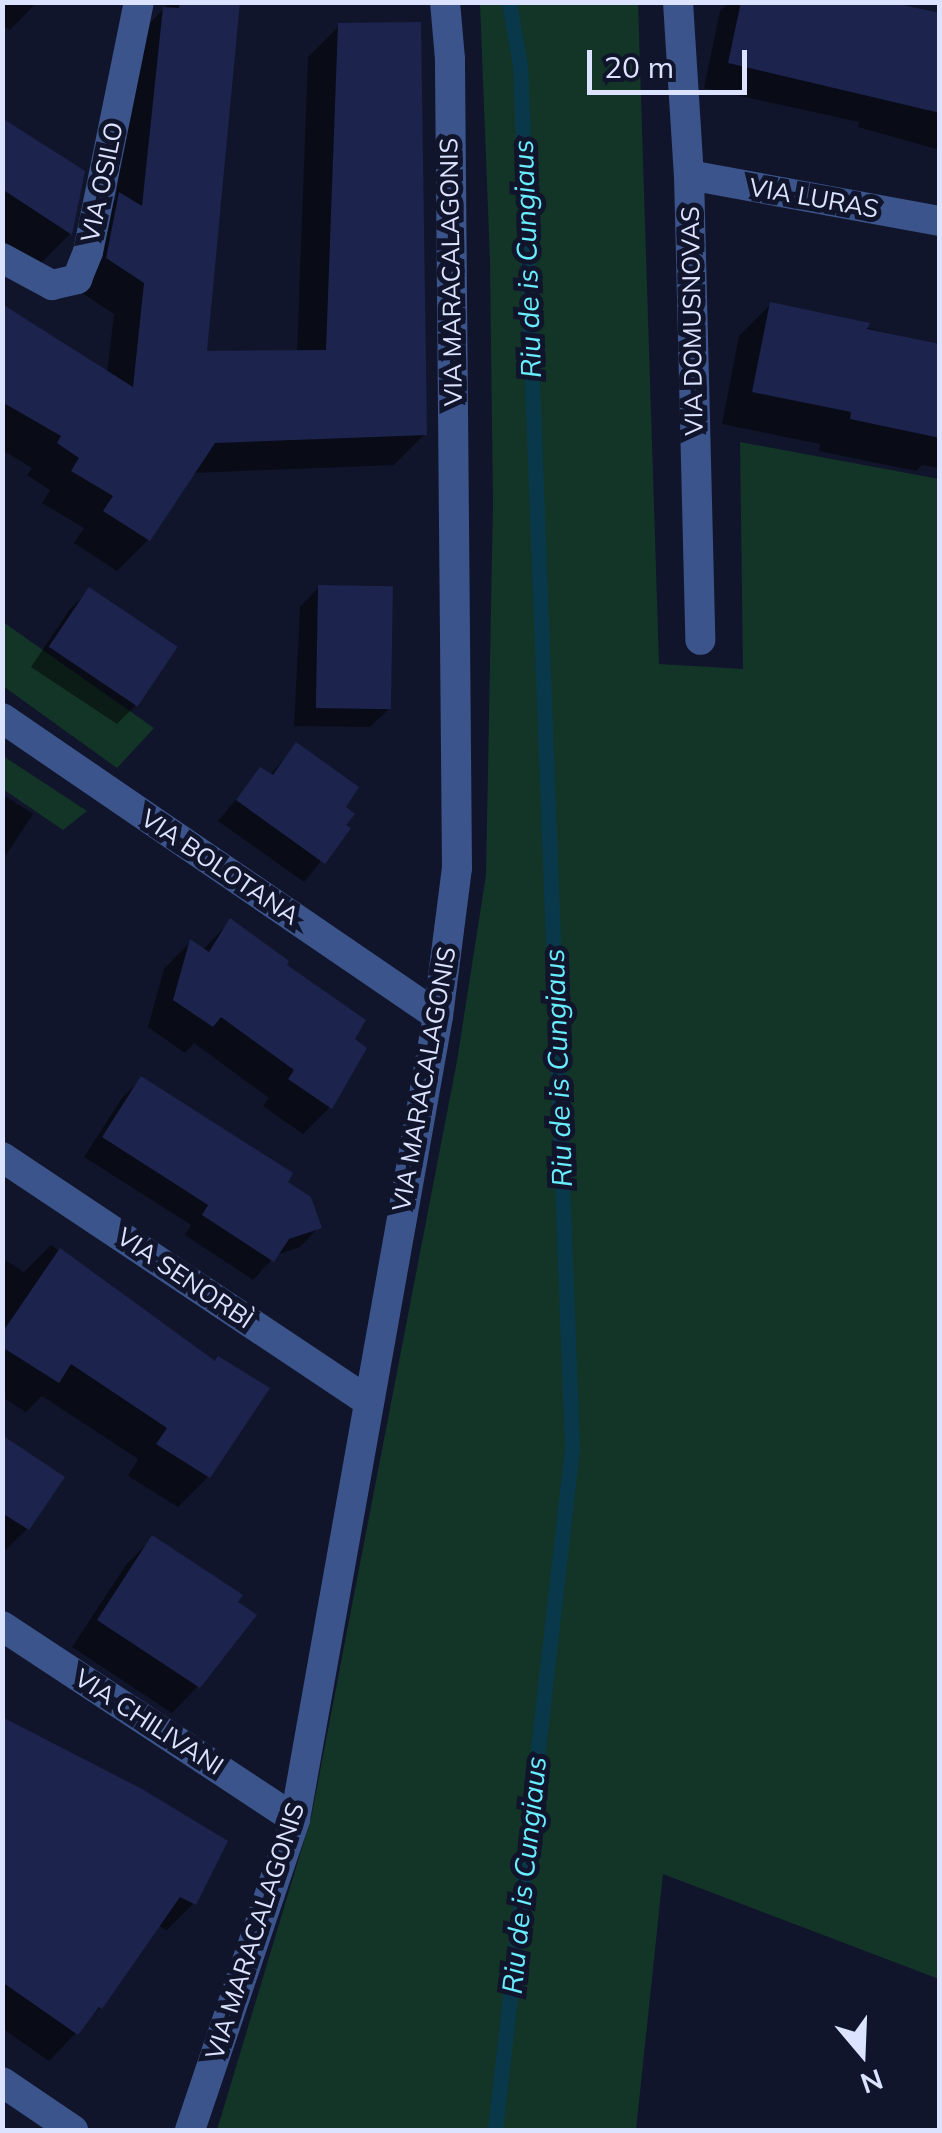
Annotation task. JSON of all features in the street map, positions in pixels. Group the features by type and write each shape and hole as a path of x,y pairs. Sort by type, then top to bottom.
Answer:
{"street":[{"name":"VIA OSILO","path":"2,258 52,286 76,279 88,252 139,2"},
{"name":"VIA MARACALAGONIS","path":"190,2130 295,1819 366,1400 438,1016 457,868 450,60 444,2"},
{"name":"VIA DOMUSNOVAS","path":"678,2 689,175 700,640"},
{"name":"VIA LURAS","path":"689,175 940,221"},
{"name":"VIA BOLOTANA","path":"2,718 438,1016"},
{"name":"VIA SENORBÌ","path":"2,1156 366,1400"},
{"name":"VIA CHILIVANI","path":"2,1626 295,1819"},
{"path":"2,2082 73,2130"}],"green space":[{"path":"480,3 638,3 659,664 743,669 740,442 939,479 939,1979 663,1874 636,2130 217,2130 311,1818 457,1061 486,875 493,504 490,262"},
{"path":"3,622 154,728 117,768 3,686"},
{"path":"3,756 87,811 63,830 3,789"}],"building":[{"path":"180,2 240,2 207,351 326,350 338,23 421,22 427,435 215,443 150,541 103,511 113,496 71,471 79,458 57,443 61,436 2,402 2,304 133,387 144,283 106,258 119,192 142,206 163,7 179,8"},
{"path":"741,2 889,2 940,13 940,113 728,63"},
{"path":"2,118 85,171 72,235 2,189"},
{"path":"770,302 870,323 867,329 940,344 940,438 850,419 851,412 752,392"},
{"path":"318,585 393,586 391,709 316,708"},
{"path":"89,587 178,647 137,707 49,647"},
{"path":"296,742 359,787 346,807 355,814 346,825 351,828 325,864 236,800 260,767 273,775"},
{"path":"230,918 289,961 287,965 366,1020 355,1039 367,1048 332,1109 288,1079 294,1070 221,1017 213,1027 173,1000 190,939 209,952"},
{"path":"141,1076 293,1173 288,1182 311,1197 322,1228 289,1239 274,1262 202,1215 208,1205 102,1137"},
{"path":"60,1248 215,1361 218,1356 270,1388 210,1478 156,1444 167,1428 71,1364 59,1383 2,1347 2,1333"},
{"path":"2,1435 65,1477 29,1530 2,1513"},
{"path":"152,1535 243,1595 238,1602 257,1615 200,1688 97,1620"},
{"path":"2,1717 142,1789 228,1841 196,1905 180,1897 102,2009 99,2007 78,2035 2,1982"}],"waterway":[{"name":"Riu de is Cungiaus","path":"495,2130 572,1448 520,65 509,2"}]}
